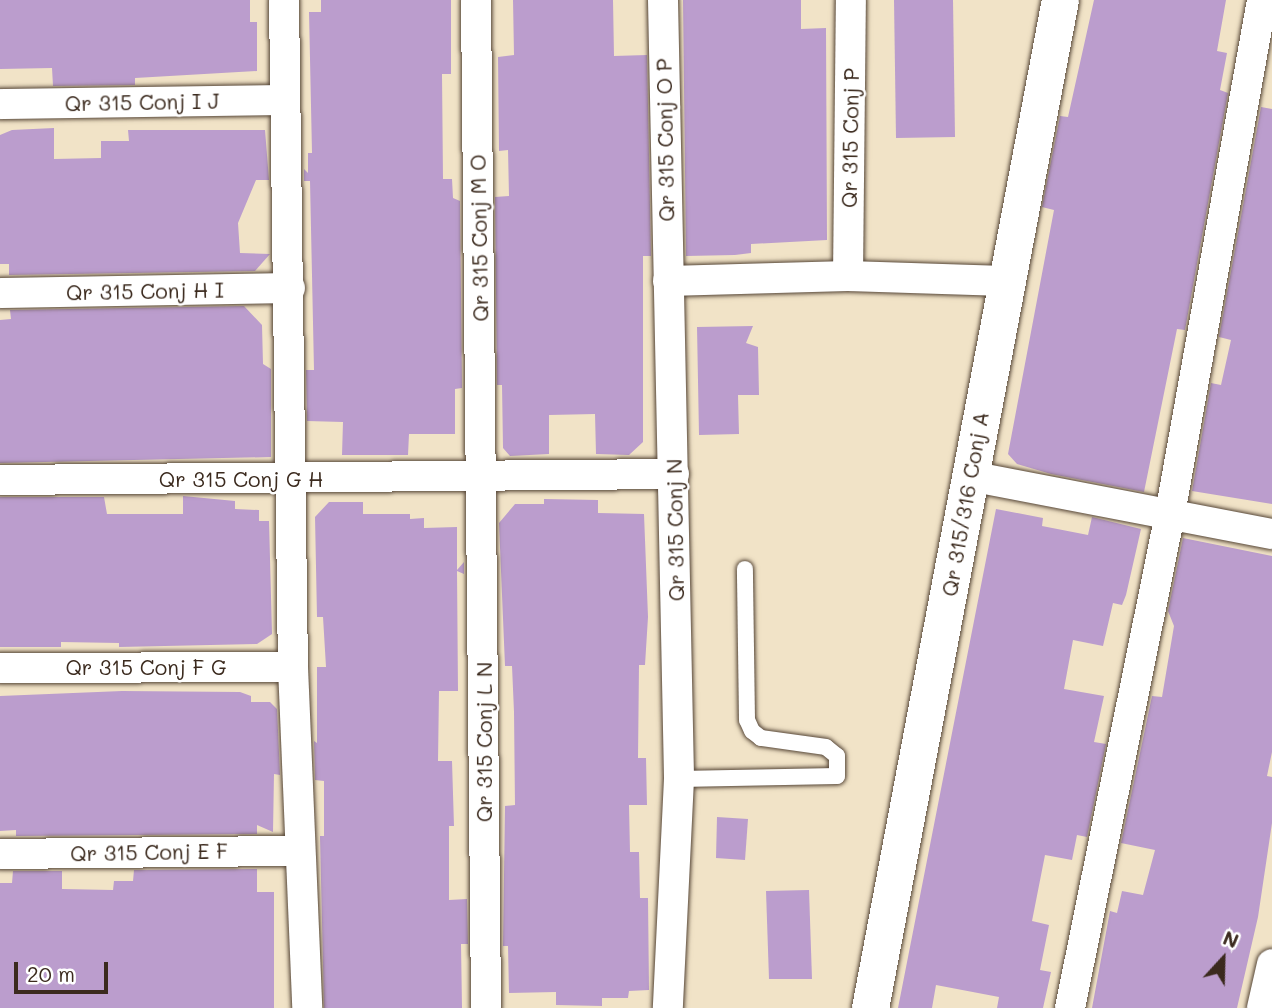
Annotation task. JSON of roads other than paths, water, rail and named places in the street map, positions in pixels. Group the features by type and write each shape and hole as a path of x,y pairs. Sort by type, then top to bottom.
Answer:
{"street":[{"path":"284,0 290,288 293,667 307,1008"},
{"name":"Qr 315 Conj M O","path":"476,0 482,477"},
{"name":"Qr 315 Conj O P","path":"663,0 667,281"},
{"name":"Qr 315 Conj P","path":"848,276 851,0"},
{"name":"Qr 315/316 Conj A","path":"870,1008 1060,0"},
{"path":"1070,1008 1170,514 1262,0"},
{"name":"Qr 315 Conj I J","path":"0,104 285,100"},
{"path":"667,281 848,276 1005,281"},
{"name":"Qr 315 Conj N","path":"667,281 674,474 679,779 668,1008"},
{"name":"Qr 315 Conj H I","path":"0,293 290,288"},
{"name":"Qr 315 Conj G H","path":"0,480 674,474"},
{"path":"970,476 1272,534"},
{"name":"Qr 315 Conj L N","path":"482,477 486,1008"},
{"name":"Qr 315 Conj F G","path":"0,668 293,667"},
{"name":"Qr 315 Conj E F","path":"0,854 299,851"},
{"path":"1262,1008 1272,964"}],"lane":[{"path":"679,779 837,776 837,756 826,747 761,738 752,731 747,720 745,569"}]}
